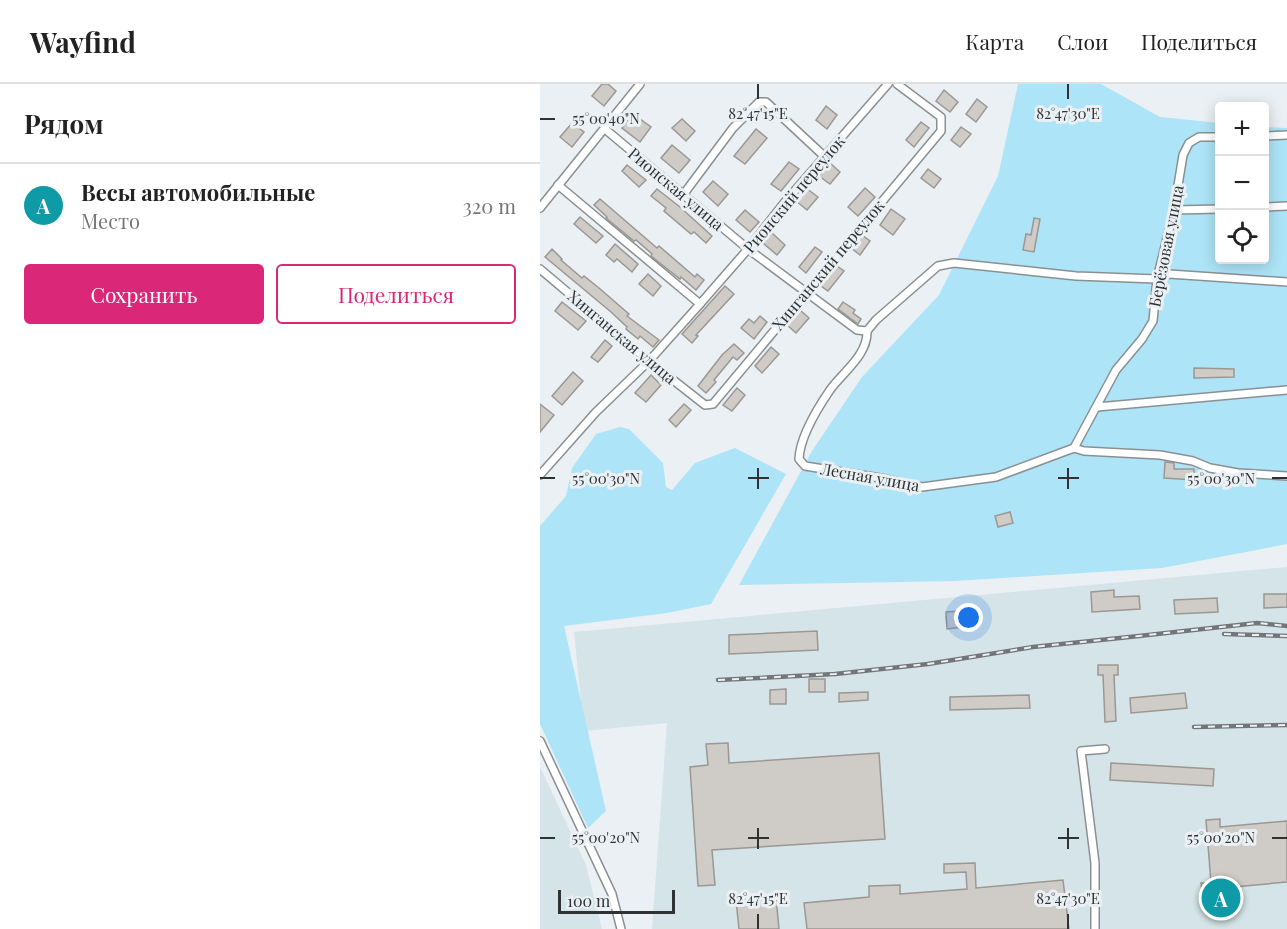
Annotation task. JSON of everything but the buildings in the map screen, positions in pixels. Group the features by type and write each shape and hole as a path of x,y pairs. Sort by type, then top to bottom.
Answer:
{"street":[{"path":"540,208 640,84"},
{"name":"Рионский переулок","path":"540,475 596,412 649,360 700,304 888,84"},
{"name":"Хинганский переулок","path":"705,405 713,404 804,292 941,131 941,117 897,84"},
{"path":"683,195 733,128 759,102 766,102 825,157"},
{"name":"Рионская улица","path":"605,129 748,249 847,324 857,330 867,331"},
{"path":"1269,135 1287,135"},
{"name":"Берёзовая улица","path":"1074,448 1116,370 1142,339 1153,321 1158,279 1174,210 1183,155 1189,143 1199,137 1215,137"},
{"path":"558,186 700,304"},
{"path":"1269,207 1287,206"},
{"path":"1174,210 1215,208"},
{"path":"867,331 876,320 938,266 954,263 1076,276 1158,279 1169,274 1287,282"},
{"name":"Хинганская улица","path":"540,269 705,405"},
{"name":"Лесная улица","path":"867,331 867,341 862,352 830,391 808,428 799,449 799,459 805,466 922,487 996,477 1074,448 1084,451 1160,455 1193,461 1210,468 1287,476"},
{"path":"1097,407 1287,390"},
{"path":"540,741 612,894 621,929"},
{"path":"1095,929 1095,863 1081,751 1105,749"}],"shaded area":[{"path":"1018,84 1101,84 1160,117 1215,123 1215,264 1269,264 1269,127 1287,128 1287,544 1162,568 955,581 739,585 812,451 862,377 939,295 998,176"},
{"path":"620,427 629,429 663,463 666,487 672,490 695,463 735,448 786,474 711,604 667,613 564,626 606,811 588,828 540,724 540,526 566,496 572,468 596,434"},
{"path":"1287,567 1287,929 652,929 667,723 584,731 574,632"},
{"path":"540,767 586,865 602,929 540,929"}],"railway":[{"path":"718,680 835,674 928,664 1033,647 1257,623 1287,626"},
{"path":"1224,634 1287,636"},
{"path":"1194,727 1287,725"}],"place":[{"name":"Весы автомобильные","path":"1221,898"}]}
